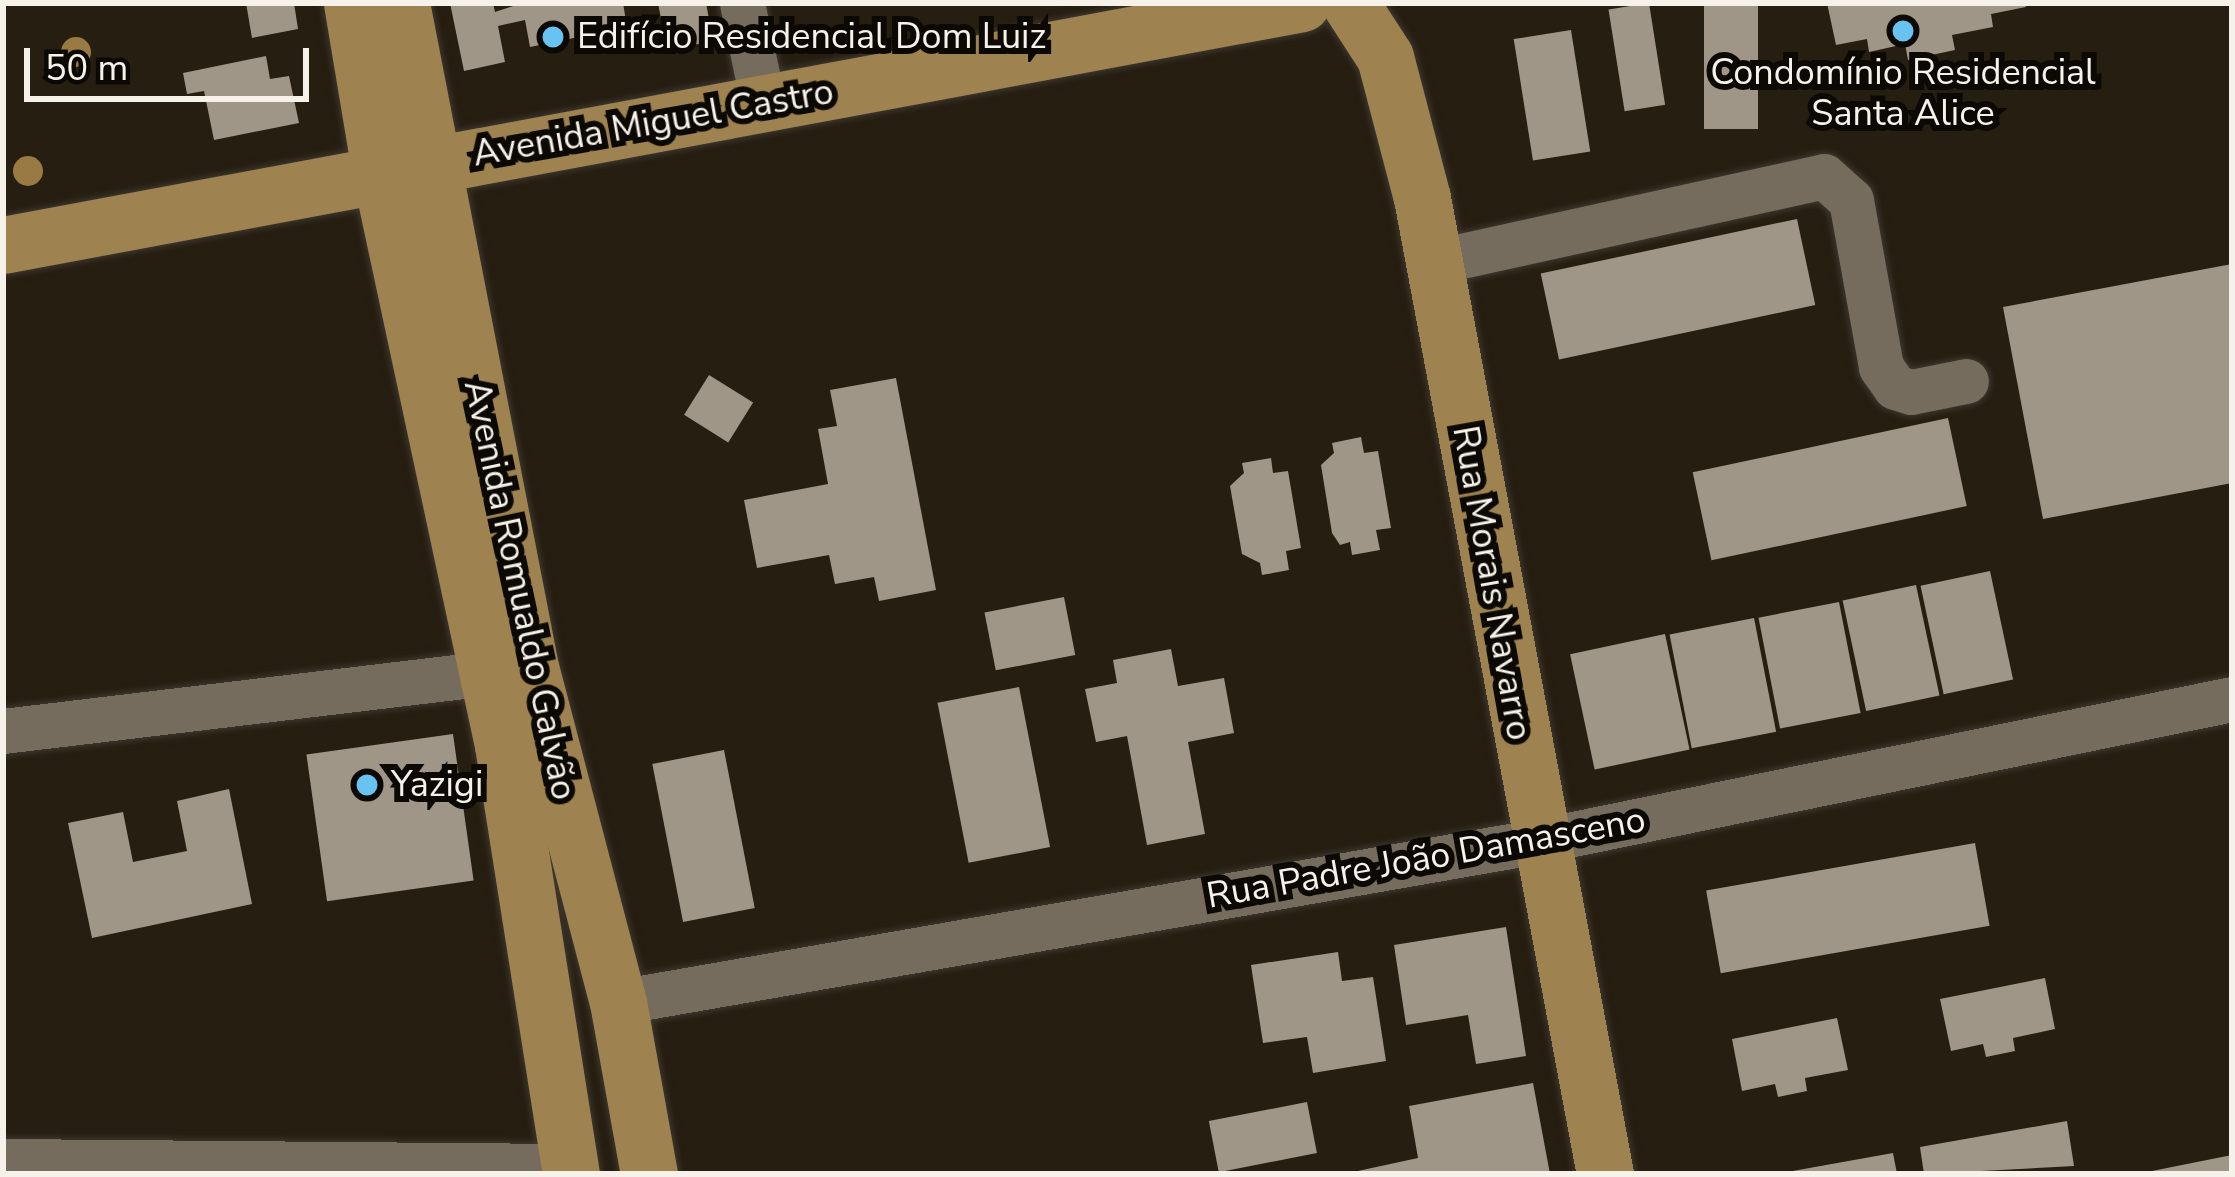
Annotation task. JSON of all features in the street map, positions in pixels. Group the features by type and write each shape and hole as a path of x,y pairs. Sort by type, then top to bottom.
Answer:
{"main road":[{"name":"Avenida Romualdo Galvão","path":"352,3 406,170 508,672 618,1002 649,1174"},
{"name":"Avenida Romualdo Galvão","path":"401,3 406,170"},
{"name":"Avenida Miguel Castro","path":"3,245 1302,3"},
{"name":"Rua Morais Navarro","path":"1350,3 1385,57 1434,262 1605,1174"},
{"name":"Avenida Romualdo Galvão","path":"508,672 502,745 570,1170"},
{"path":"502,745 582,1071"}],"street":[{"path":"742,3 763,104"},
{"path":"1434,262 1824,176 1851,200 1881,367 1895,387 1911,392 1966,380"},
{"path":"3,731 508,672"},
{"name":"Rua Padre João Damasceno","path":"618,1002 1539,841 2232,699"},
{"path":"3,1161 570,1170"}],"building":[{"path":"246,3 294,3 298,29 252,38"},
{"name":"Edifício Residencial Dom Luiz","path":"450,3 493,3 495,12 522,3 623,3 627,27 530,47 525,20 498,26 505,62 464,71"},
{"path":"658,3 706,3 713,41 667,50"},
{"path":"1649,3 1665,105 1625,111 1609,9"},
{"path":"1704,3 1758,3 1758,129 1704,129"},
{"name":"Condomínio Residencial Santa Alice","path":"1827,3 2025,3 2026,7 1991,14 1993,27 1952,35 1955,50 1908,60 1905,44 1869,52 1867,39 1836,45"},
{"path":"1571,30 1590,151 1533,161 1514,39"},
{"path":"266,56 270,79 289,76 299,123 214,140 204,91 187,94 183,73"},
{"path":"1797,219 1815,305 1559,360 1541,273"},
{"path":"2232,264 2232,483 2043,519 2003,307"},
{"path":"709,375 753,403 728,442 684,415"},
{"path":"896,378 936,590 879,601 874,577 835,584 829,555 757,568 744,500 828,484 818,429 837,426 830,390"},
{"path":"1948,418 1967,506 1711,560 1693,472"},
{"path":"1361,437 1364,453 1378,451 1391,528 1376,530 1380,550 1352,555 1350,542 1340,545 1332,533 1321,465 1334,453 1332,443"},
{"path":"1271,458 1273,473 1288,471 1301,548 1286,551 1289,570 1262,575 1260,563 1242,554 1230,486 1244,473 1242,463"},
{"path":"1990,571 2013,680 1944,694 1921,586"},
{"path":"1916,585 1939,696 1866,711 1843,601"},
{"path":"1064,597 1075,655 996,670 984,612"},
{"path":"1839,602 1861,713 1780,729 1759,618"},
{"path":"1754,618 1776,732 1692,748 1670,634"},
{"path":"1665,634 1690,749 1595,770 1570,654"},
{"path":"1171,649 1178,686 1224,678 1234,733 1188,742 1205,834 1147,845 1127,736 1096,742 1085,689 1117,683 1113,660"},
{"path":"1019,687 1050,847 969,863 938,703"},
{"path":"453,734 474,881 327,901 306,755"},
{"path":"724,750 755,908 683,922 652,764"},
{"path":"229,789 252,904 92,938 68,823 123,812 133,862 187,851 177,801"},
{"path":"1975,843 1990,926 1721,973 1706,890"},
{"path":"1506,927 1526,1056 1476,1064 1468,1015 1406,1025 1394,945"},
{"path":"1338,952 1342,981 1373,977 1386,1061 1313,1073 1307,1037 1263,1043 1251,965"},
{"path":"2045,978 2055,1029 2013,1038 2015,1051 1986,1057 1983,1044 1951,1051 1940,999"},
{"path":"1837,1018 1848,1070 1805,1078 1807,1091 1778,1097 1775,1084 1742,1091 1732,1039"},
{"path":"1533,1083 1550,1174 1344,1174 1418,1158 1409,1106"},
{"path":"1307,1102 1317,1153 1219,1172 1209,1121"},
{"path":"2067,1121 2074,1166 1924,1174 1920,1147"},
{"path":"1893,1153 1897,1174 1787,1174 1787,1172"},
{"path":"2232,1155 2232,1174 2147,1174 2147,1172"}],"place":[{"name":"Condomínio Residencial Santa Alice","path":"1903,31"},
{"name":"Edifício Residencial Dom Luiz","path":"553,37"},
{"name":"Yazigi","path":"367,785"}]}
